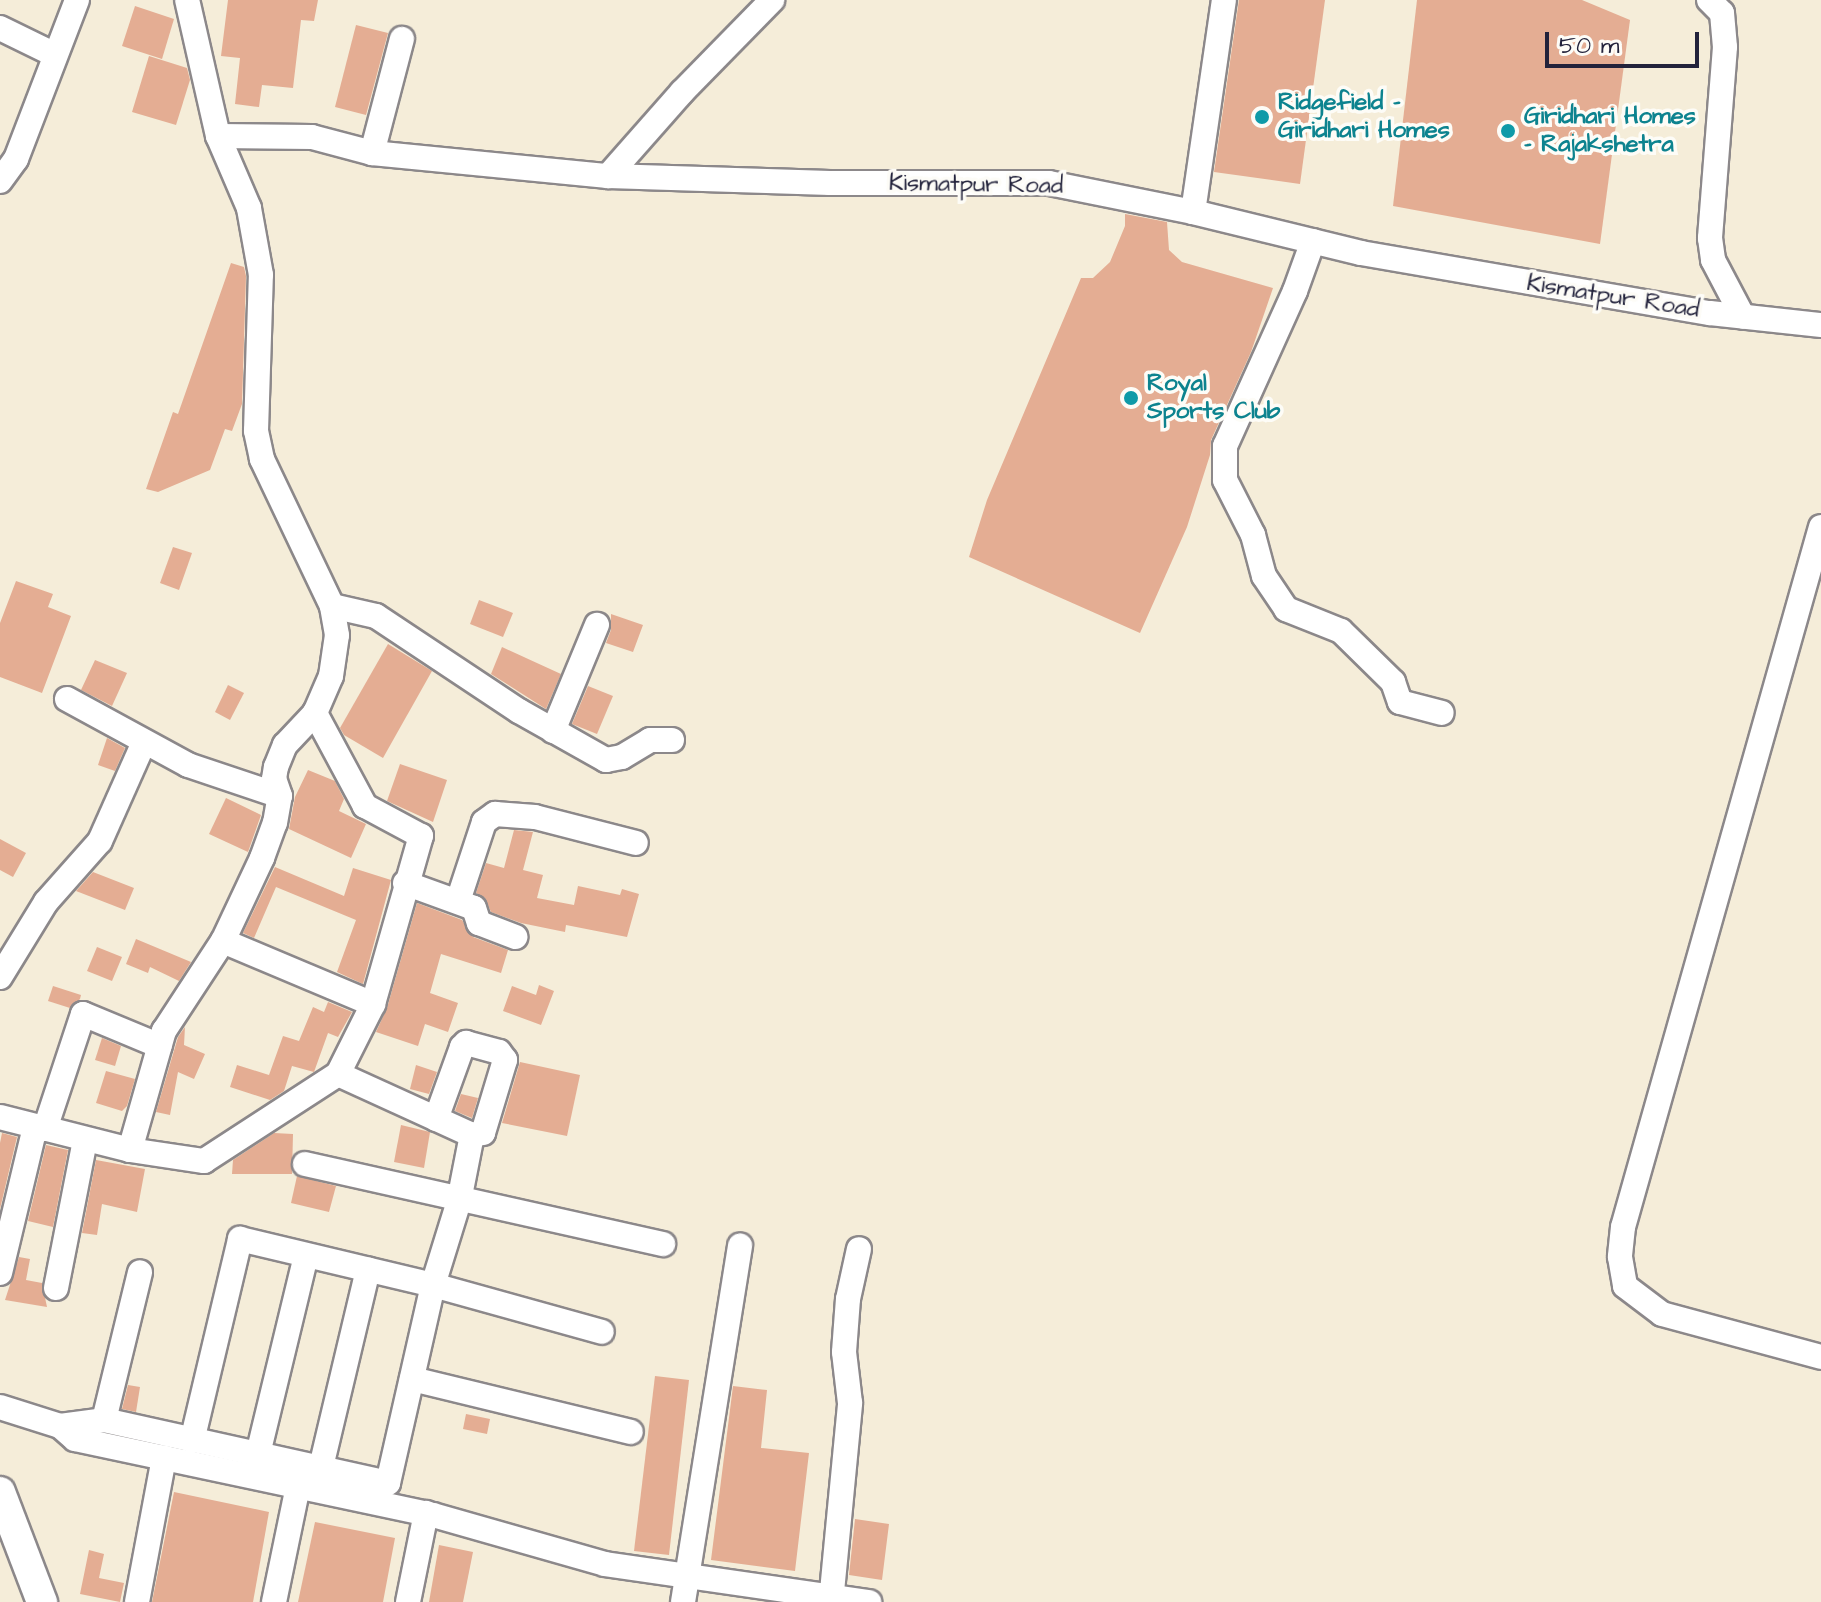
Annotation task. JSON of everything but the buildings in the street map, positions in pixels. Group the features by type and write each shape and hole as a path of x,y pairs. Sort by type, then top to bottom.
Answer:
{"main road":[{"path":"0,1492 42,1602"}],"street":[{"path":"0,181 19,151 77,0"},
{"path":"130,1150 164,1031 223,941 262,858 280,796 274,779 280,756 285,745 315,713 331,676 337,635 332,606 262,459 256,431 261,275 249,208 218,136 187,0"},
{"path":"608,176 682,92 772,0"},
{"path":"1193,212 1224,0"},
{"path":"1709,0 1722,13 1725,47 1710,238 1713,260 1743,317"},
{"path":"0,28 55,55"},
{"path":"372,153 402,39"},
{"name":"Kismatpur Road","path":"218,136 312,137 372,153 608,176 830,183 1049,183 1533,285 1743,317 1821,325"},
{"path":"1313,241 1295,291 1225,446 1225,480 1253,535 1264,576 1286,609 1341,631 1393,682 1400,702 1442,713"},
{"path":"1821,527 1623,1227 1620,1257 1625,1286 1662,1314 1821,1357"},
{"path":"332,606 376,616 553,731 606,760 622,757 650,740 672,740"},
{"path":"553,731 597,625"},
{"path":"67,699 188,765 280,796"},
{"path":"0,1117 130,1150 204,1161 338,1074 373,1004 405,883 421,836 365,806 315,713"},
{"path":"0,977 8,945 100,841 144,742"},
{"path":"458,901 484,822 495,814 535,817 636,843"},
{"path":"405,883 474,908 479,923 515,937"},
{"path":"223,941 373,1004"},
{"path":"0,1273 40,1128 83,1014 160,1046"},
{"path":"338,1074 436,1119 472,1135 483,1133 505,1060 499,1052 466,1043 462,1047 436,1119"},
{"path":"60,1426 104,1420 388,1483 433,1285 459,1201 472,1135"},
{"path":"56,1288 85,1140"},
{"path":"305,1164 459,1201 663,1244"},
{"path":"192,1441 240,1239 433,1285 602,1332"},
{"path":"683,1602 740,1246"},
{"path":"832,1599 850,1403 844,1352 846,1325 859,1249"},
{"path":"258,1454 306,1256"},
{"path":"321,1467 368,1270"},
{"path":"104,1420 140,1272"},
{"path":"412,1379 631,1432"},
{"path":"0,1407 60,1426 75,1439 426,1513 605,1564 869,1602"},
{"path":"137,1602 164,1458"},
{"path":"274,1602 298,1486"},
{"path":"408,1602 426,1513"}],"place":[{"name":"Ridgefield - Giridhari Homes","path":"1262,117"},
{"name":"Giridhari Homes - Rajakshetra","path":"1508,131"},
{"name":"Royal Sports Club","path":"1131,398"}]}
